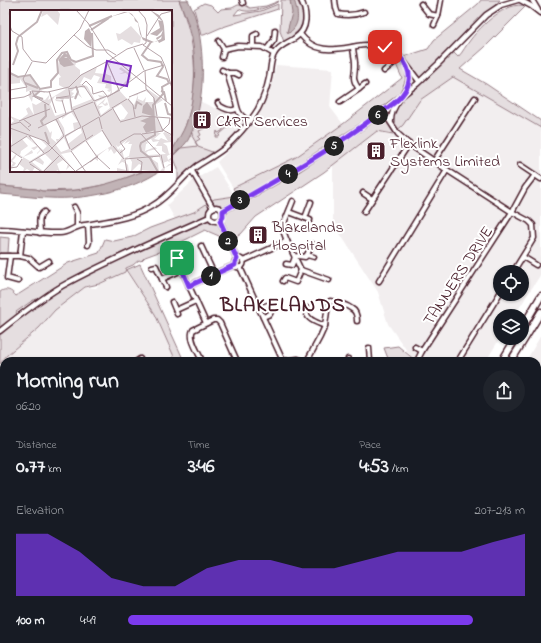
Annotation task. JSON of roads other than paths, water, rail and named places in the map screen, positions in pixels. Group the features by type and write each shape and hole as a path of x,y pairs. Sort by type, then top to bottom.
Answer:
{"highway":[{"path":"529,316 541,296"},
{"path":"513,357 541,312"},
{"path":"504,357 512,345"}],"street":[{"path":"335,0 338,14 344,16 364,12"},
{"path":"434,25 438,16 441,0"},
{"path":"501,5 504,0"},
{"path":"514,0 519,0 531,6 540,14"},
{"path":"223,211 297,169 340,142 383,111 420,81 486,15 501,5 519,0"},
{"path":"532,0 540,14"},
{"path":"0,229 40,233 67,233 77,226 120,220 151,207 171,192 192,171 224,149 249,121 264,96 269,78 271,61 274,54 278,48 300,34 306,19 306,11 302,1"},
{"path":"421,4 430,14 438,16"},
{"path":"267,49 274,40 275,30"},
{"path":"253,46 253,36 257,34"},
{"path":"300,34 312,45 322,49 332,50 374,44 385,47 392,50 420,81"},
{"path":"219,41 224,49 222,57"},
{"path":"224,49 238,46 253,46 262,47 274,54"},
{"path":"353,47 355,65 353,76 354,83 359,89"},
{"path":"384,71 400,58"},
{"path":"391,122 391,116 394,108 408,84 410,77 409,69"},
{"path":"222,70 239,75"},
{"path":"228,73 229,84 235,97 236,109 249,121"},
{"path":"340,102 365,84"},
{"path":"434,161 475,98"},
{"path":"218,103 220,106 228,110 236,109"},
{"path":"383,111 398,134 409,144 533,225 534,238 518,265"},
{"path":"364,212 409,144"},
{"path":"520,165 541,179"},
{"path":"379,281 447,170"},
{"path":"192,171 213,208"},
{"name":"TANNERS DRIVE","path":"419,357 534,175"},
{"path":"363,193 372,199"},
{"path":"293,201 282,228 287,241 301,270 329,280"},
{"path":"305,218 311,202"},
{"path":"219,207 223,211 223,217 220,221 214,222 209,217 209,211 213,208 219,207"},
{"path":"74,208 77,213 77,226"},
{"path":"40,233 39,218 44,212"},
{"path":"289,212 310,220"},
{"path":"0,331 19,316 68,283 157,240 209,217"},
{"path":"220,221 237,259 242,261 287,241"},
{"path":"88,225 88,245"},
{"path":"20,256 22,231"},
{"path":"295,257 305,258 308,255 312,244"},
{"path":"201,246 214,274"},
{"path":"308,255 314,257"},
{"path":"0,256 20,256 29,258 37,268 49,261"},
{"path":"10,256 7,278 18,281"},
{"path":"286,264 292,265 295,257"},
{"path":"523,257 536,265"},
{"path":"177,258 206,323"},
{"path":"235,265 237,259"},
{"path":"240,267 243,264 242,261"},
{"path":"189,286 235,265 238,268 240,267 281,357"},
{"path":"152,267 156,266 166,287"},
{"path":"162,279 182,270"},
{"path":"283,282 285,278 296,282 301,270"},
{"path":"172,302 177,312 196,301"},
{"path":"309,357 325,326 328,304 330,301 334,301 353,309 356,314 357,321"},
{"path":"460,357 495,301"},
{"path":"259,308 268,305 272,308 270,314 263,317"},
{"path":"306,308 305,312 308,318 325,326"},
{"path":"200,357 191,337 191,332 213,320 217,320 220,323 236,357"},
{"path":"415,347 422,351"},
{"path":"369,348 370,357"}],"place":[{"name":"C&RT Services","path":"202,120"},
{"name":"Flexlink Systems Limited","path":"376,151"},
{"name":"Blakelands Hospital","path":"258,235"}],"district":[{"name":"BLAKELANDS","path":"283,304"}]}
